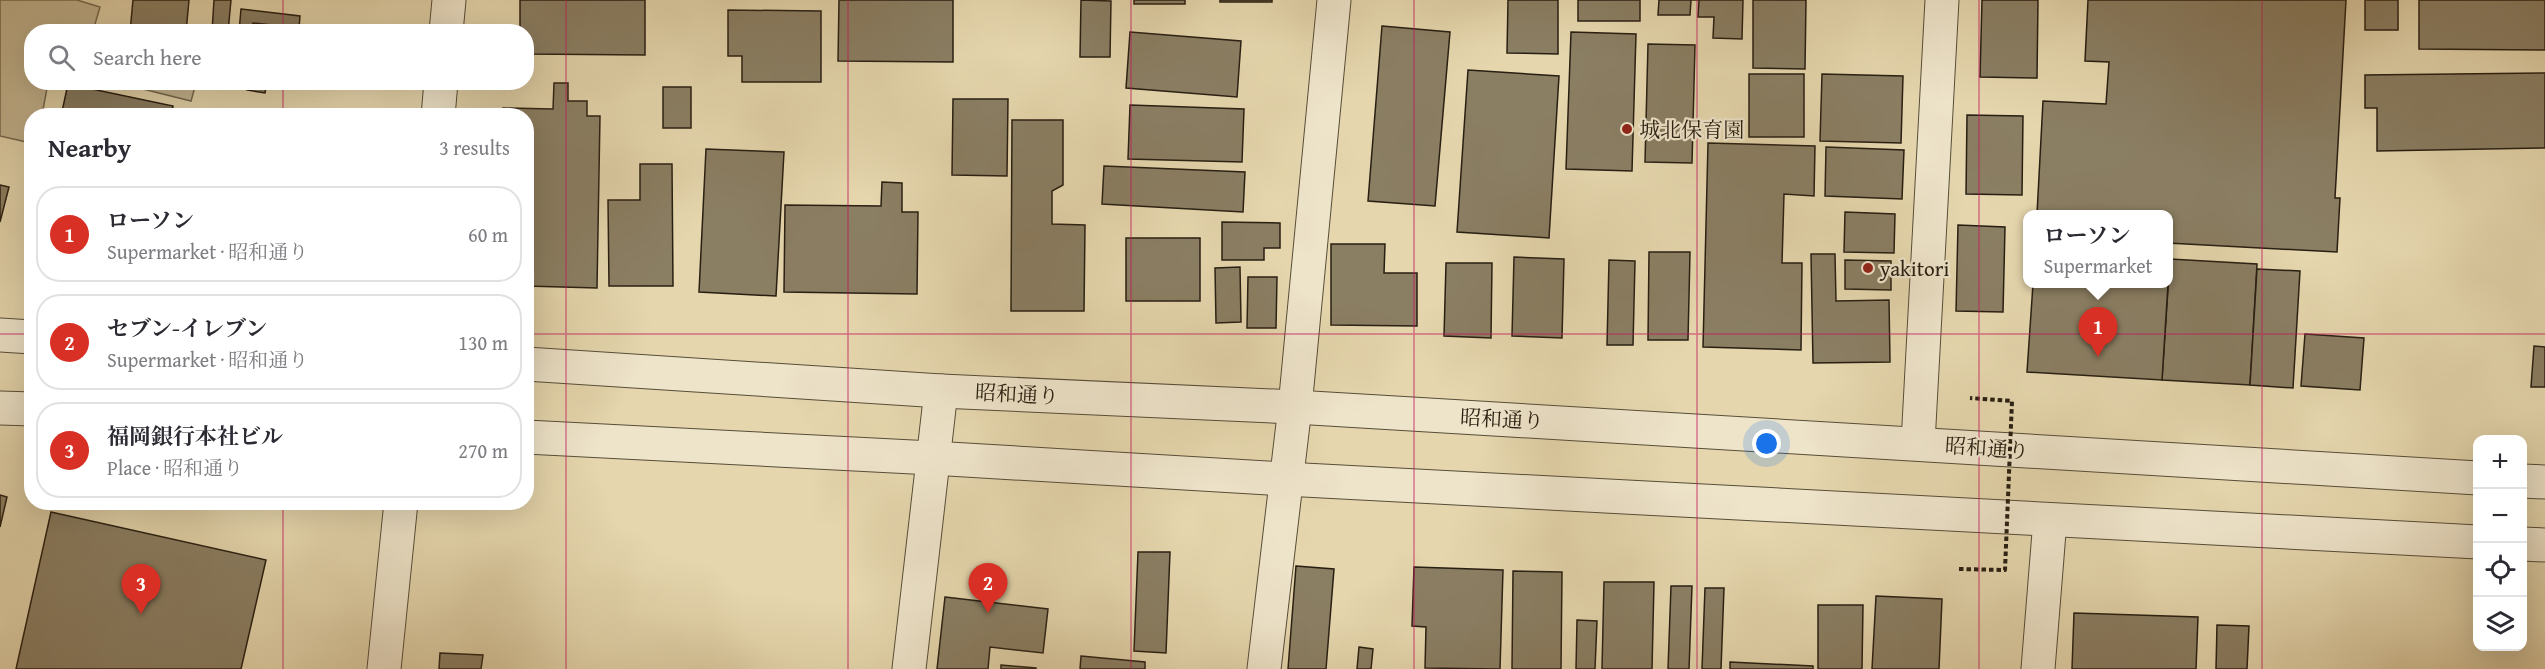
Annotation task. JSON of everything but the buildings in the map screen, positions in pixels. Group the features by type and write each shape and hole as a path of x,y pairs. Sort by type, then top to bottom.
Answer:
{"street":[{"path":"447,24 449,0"},
{"path":"1264,669 1294,407 1334,0"},
{"path":"1918,443 1942,0"},
{"path":"439,108 440,90"},
{"path":"0,335 24,336"},
{"name":"昭和通り","path":"534,365 941,391 1294,407 2473,478"},
{"path":"909,669 941,391"},
{"path":"0,408 24,409"},
{"path":"534,437 2473,542"},
{"path":"2527,481 2545,482"},
{"path":"384,669 399,510"},
{"path":"2038,669 2050,520"},
{"path":"2527,544 2545,545"}],"path":[{"path":"1959,569 2005,570 2012,401 1970,398"}],"shaded area":[{"path":"0,0 77,0 100,7 95,24 24,24 24,90 47,90 43,108 24,108 24,141 0,136"},
{"path":"147,90 194,90 191,101"}],"place":[{"name":"城北保育園","path":"1627,129"},
{"name":"yakitori","path":"1868,268"},
{"name":"ローソン","path":"2098,357"},
{"name":"セブン-イレブン","path":"988,613"},
{"name":"福岡銀行本社ビル","path":"141,614"}]}
